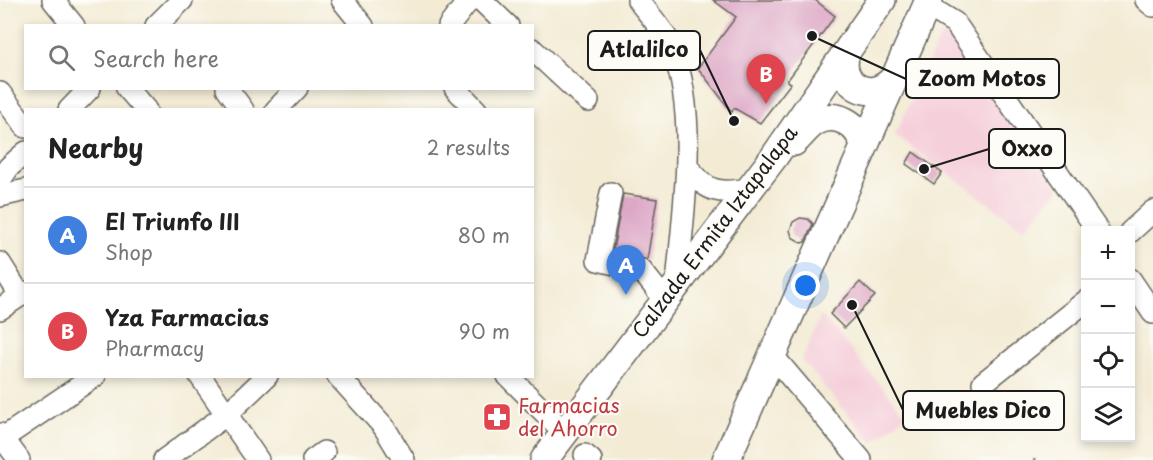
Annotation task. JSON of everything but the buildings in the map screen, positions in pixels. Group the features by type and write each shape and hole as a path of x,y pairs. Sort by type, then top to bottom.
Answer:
{"main road":[{"name":"Calzada Ermita Iztapalapa","path":"544,460 774,157 879,1"},
{"path":"726,460 928,3"},
{"path":"846,53 845,73 857,88 876,91 888,85 892,80"},
{"path":"774,157 812,124 826,118 848,122 859,132 864,145"}],"street":[{"path":"53,0 72,24"},
{"path":"342,0 360,24"},
{"path":"481,0 506,24"},
{"path":"611,193 598,260 641,270 671,292 687,166 687,132 681,75 671,46 638,0"},
{"path":"1146,0 1153,6"},
{"path":"928,3 955,23 1095,226"},
{"path":"534,51 588,100"},
{"path":"71,108 88,90"},
{"path":"129,90 144,108"},
{"path":"228,90 242,108"},
{"path":"278,108 295,90"},
{"path":"457,90 474,108"},
{"path":"0,93 24,124"},
{"path":"0,180 9,167 24,154"},
{"path":"687,166 707,188 725,193 750,189"},
{"path":"0,196 24,190"},
{"path":"1135,228 1153,211"},
{"path":"0,263 23,293 0,309"},
{"path":"1132,280 1153,313"},
{"path":"983,383 1081,306"},
{"path":"772,355 861,460"},
{"path":"19,460 1,437 92,378"},
{"path":"201,378 258,460"},
{"path":"164,460 226,414 265,378"},
{"path":"340,378 384,427 404,460"},
{"path":"510,378 564,432"}],"shaded area":[{"path":"946,34 956,38 1059,189 1024,229 895,135 940,37"},
{"path":"821,315 906,415 873,443 802,361"}],"place":[{"name":"Zoom Motos","path":"812,36"},
{"name":"Yza Farmacias","path":"766,104"},
{"name":"Atlalilco","path":"734,121"},
{"name":"Oxxo","path":"924,169"},
{"name":"El Triunfo III","path":"626,295"},
{"name":"Muebles Dico","path":"852,305"},
{"name":"Farmacias del Ahorro","path":"497,417"}]}
